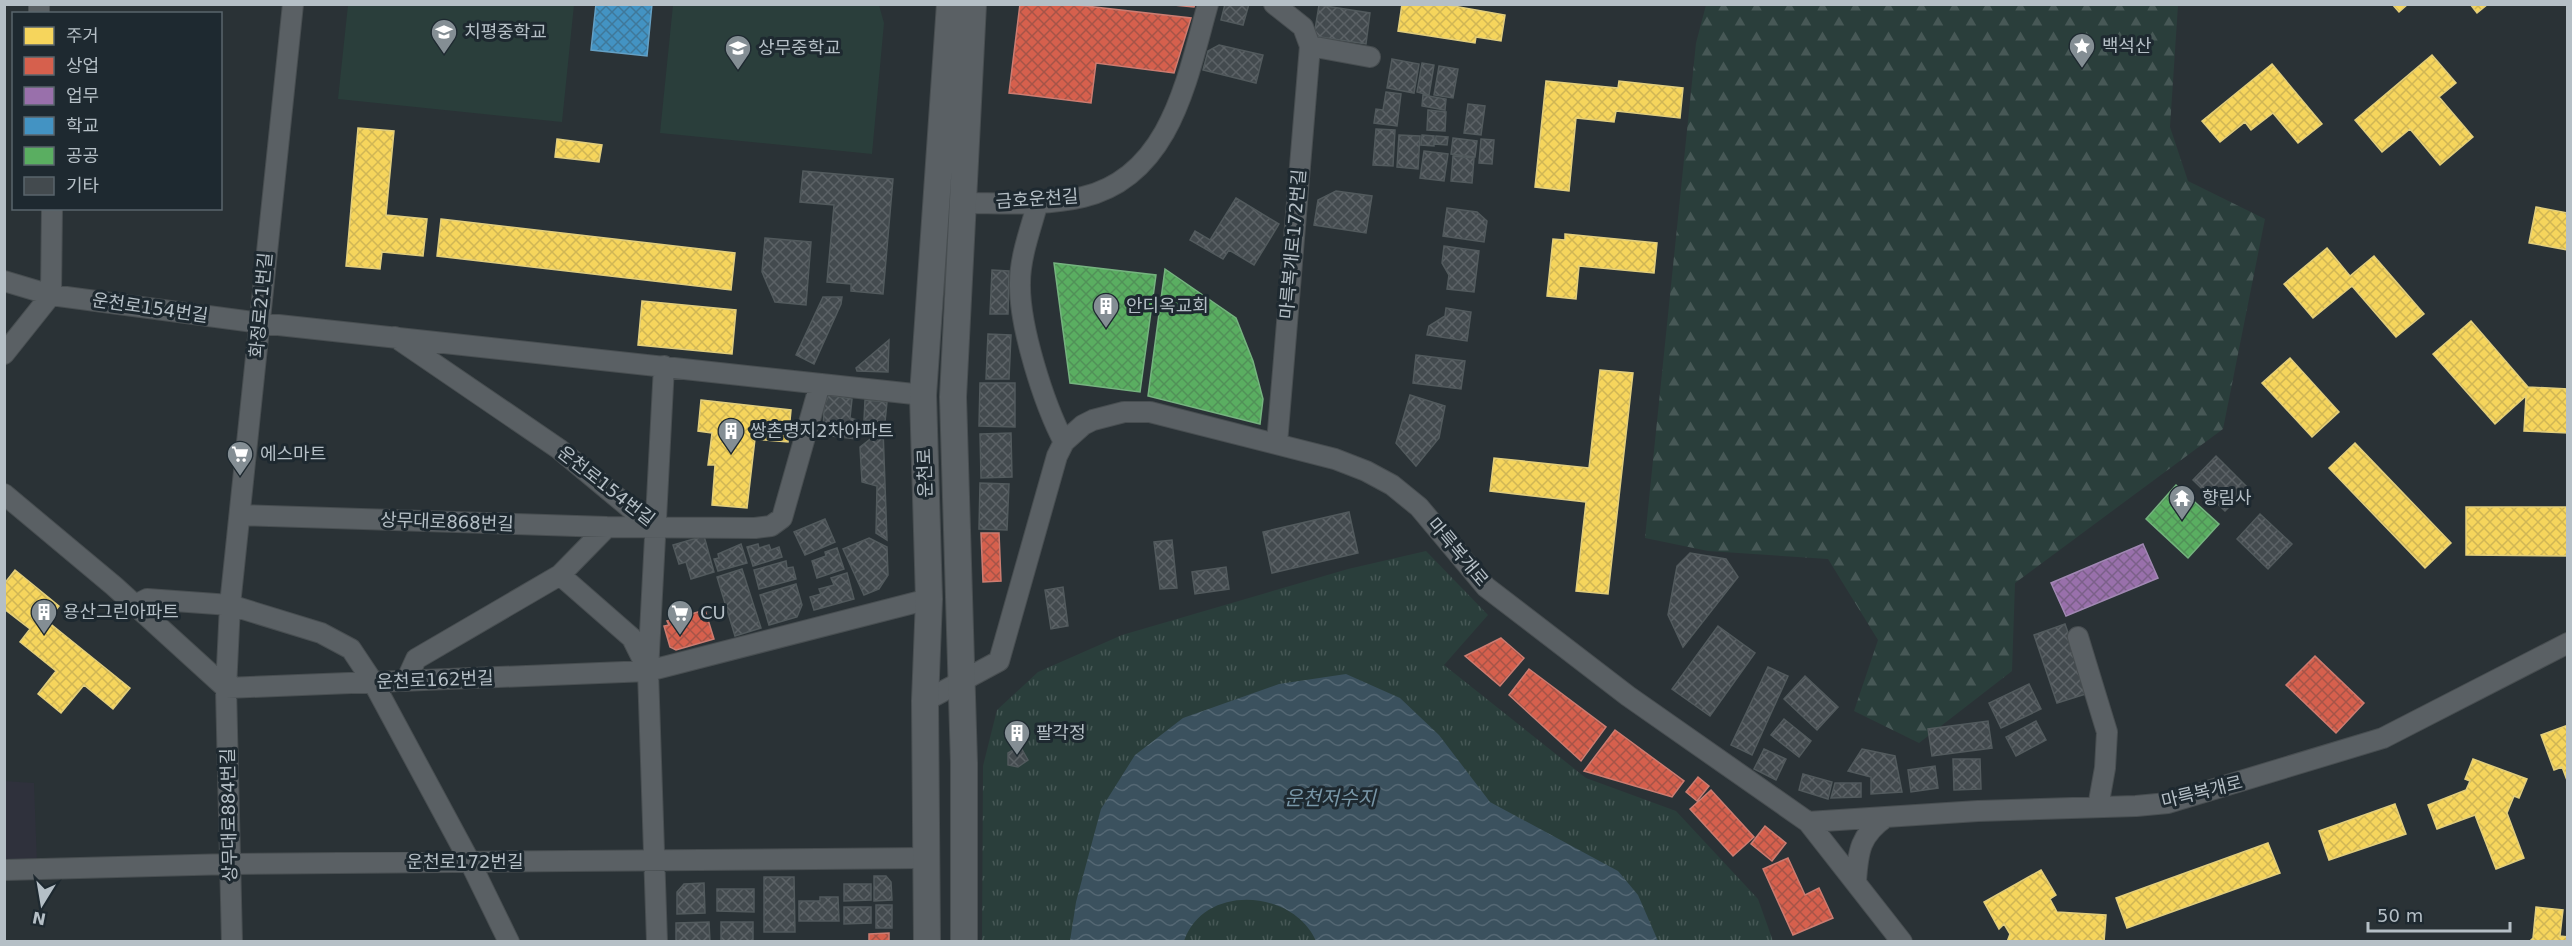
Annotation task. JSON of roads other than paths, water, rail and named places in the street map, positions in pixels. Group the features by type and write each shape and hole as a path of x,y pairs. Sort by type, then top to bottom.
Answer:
{"street":[{"name":"화정로21번길","path":"226,688 230,605 293,4"},
{"name":"운천로","path":"927,942 925,701 929,598 923,395 950,4"},
{"name":"운천로","path":"964,942 961,682 953,397 973,4"},
{"name":"금호운천길","path":"964,203 1038,202 1083,197 1109,188 1141,164 1176,114 1208,4"},
{"path":"1274,4 1303,27 1310,46 1370,57"},
{"name":"마륵복개로172번길","path":"1277,442 1310,46"},
{"path":"925,701 999,661 1057,456 1064,442 1050,415 1022,306 1021,270 1038,202"},
{"path":"4,354 51,295 52,210"},
{"name":"운천로154번길","path":"4,281 51,295 260,323 923,395"},
{"name":"운천로154번길","path":"393,336 559,449 654,528 755,528 771,526 782,518 820,384"},
{"path":"657,942 648,671 664,366"},
{"name":"마륵복개로","path":"1064,442 1083,425 1124,412 1150,412 1277,442 1347,464 1392,485 1419,507 1486,587 1628,696 1808,822 1902,942"},
{"path":"4,494 135,605 226,688"},
{"name":"상무대로868번길","path":"240,515 654,528"},
{"path":"406,681 416,659 560,575 607,527"},
{"path":"560,575 632,638 648,671"},
{"name":"운천로162번길","path":"226,688 648,671 929,598"},
{"path":"135,605 147,599 230,605 331,638 351,649 373,682 470,862 509,942"},
{"path":"2078,637 2107,732 2105,768 2098,807"},
{"name":"마륵복개로","path":"1808,822 2136,806 2178,800 2384,738 2568,643"},
{"name":"상무대로884번길","path":"226,688 232,942"},
{"path":"1856,881 1861,845 1871,828 1886,817"},
{"name":"운천로172번길","path":"4,870 231,864 926,858"}],"water":[{"name":"운천저수지","path":"1346,674 1400,698 1439,735 1490,802 1618,871 1638,895 1658,941 1316,941 1305,924 1288,911 1269,903 1249,900 1228,902 1210,909 1194,922 1184,941 1070,941 1076,902 1101,809 1135,755 1183,718 1279,684"}],"place":[{"name":"치평중학교","path":"444,55"},
{"name":"백석산","path":"2082,69"},
{"name":"상무중학교","path":"738,71"},
{"name":"안디옥교회","path":"1106,329"},
{"name":"쌍촌명지2차아파트","path":"731,454"},
{"name":"에스마트","path":"240,477"},
{"name":"향림사","path":"2182,521"},
{"name":"용산그린아파트","path":"44,635"},
{"name":"CU","path":"680,636"},
{"name":"팔각정","path":"1017,756"}]}
